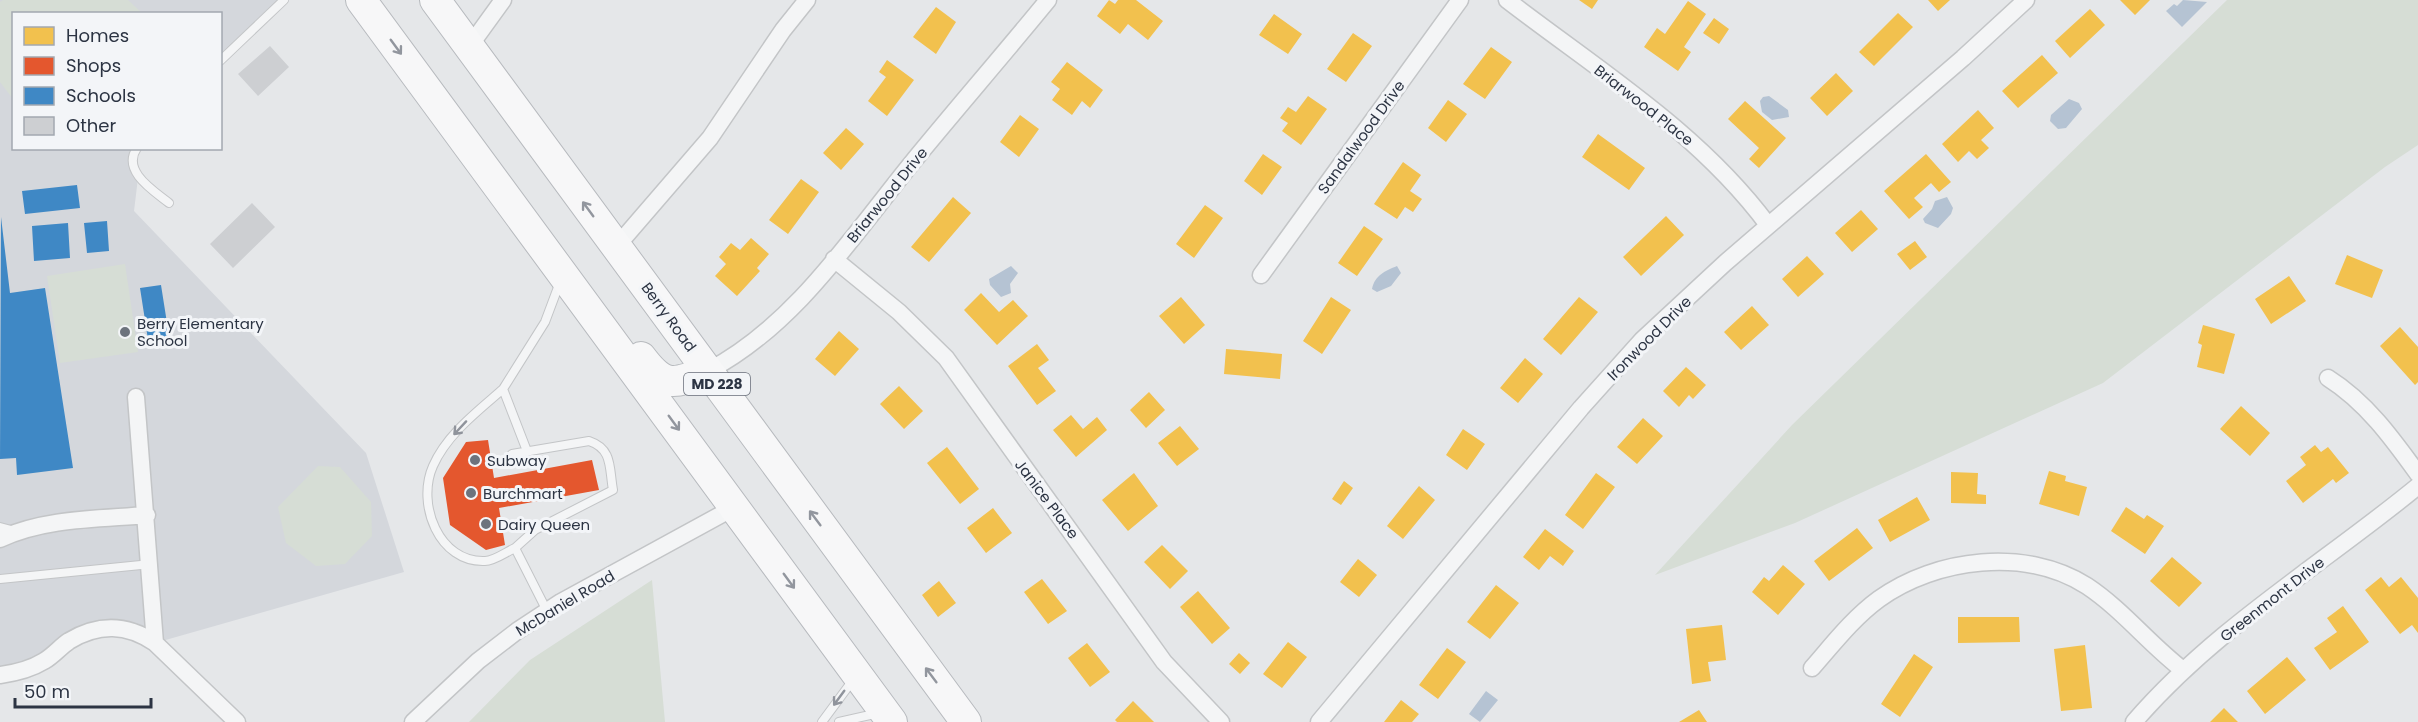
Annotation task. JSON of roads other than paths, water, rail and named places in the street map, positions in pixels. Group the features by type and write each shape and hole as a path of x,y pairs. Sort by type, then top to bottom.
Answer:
{"highway":[{"path":"361,0 888,717"},
{"name":"Berry Road","path":"435,0 966,722"},
{"path":"471,148 579,271 651,371 663,380 677,383 708,371"}],"street":[{"path":"469,47 503,0"},
{"path":"616,247 710,138 783,30 807,0"},
{"name":"Briarwood Drive","path":"708,371 728,360 779,318 834,259 1048,0"},
{"name":"Sandalwood Drive","path":"1261,275 1460,0"},
{"name":"Briarwood Place","path":"1507,0 1686,136 1743,190 1768,225"},
{"name":"Ironwood Drive","path":"1319,722 1581,408 1670,313 1768,225 1963,58 2026,0"},
{"name":"Janice Place","path":"834,259 866,284 946,358 1164,662 1221,722"},
{"path":"2328,378 2353,395 2368,410 2418,474"},
{"path":"136,397 151,564 155,643"},
{"name":"Greenmont Drive","path":"2134,722 2183,670 2238,623 2418,486"},
{"name":"McDaniel Road","path":"413,722 478,661 548,610 735,507"},
{"path":"0,539 18,532 81,521 147,515"},
{"path":"1812,668 1849,625 1881,597 1926,573 1976,563 2004,563 2027,564 2047,569 2085,585 2114,607 2183,670"},
{"path":"0,675 16,672 46,660 80,635 113,627 137,632 155,643 237,722"}],"lane":[{"path":"222,59 284,0"},
{"path":"137,150 133,165 138,178 169,203"},
{"path":"512,454 589,441 601,445 607,451 613,490 535,530 514,549 487,561 466,559 449,551 430,516 426,487 433,465 454,434 503,389 545,322 563,274"},
{"path":"503,389 527,452"},
{"path":"0,528 18,532"},
{"path":"514,549 548,610"},
{"path":"0,579 151,564"},
{"path":"822,722 857,674"},
{"path":"839,722 888,717"}],"water":[{"path":"2183,0 2207,2 2182,27 2166,11"},
{"path":"1769,96 1788,110 1789,117 1772,120 1762,112 1760,101 1763,97"},
{"path":"2069,99 2079,103 2082,109 2066,128 2058,129 2050,121 2051,115"},
{"path":"1947,197 1953,208 1951,214 1938,228 1925,223 1923,219 1932,209 1935,201"},
{"path":"1011,266 1018,273 1010,284 1011,293 1001,297 990,285 989,279"},
{"path":"1397,266 1401,273 1391,286 1377,292 1372,289 1378,277"},
{"path":"1486,691 1498,700 1480,722 1469,714"}],"place":[{"name":"Berry Elementary School","path":"125,332"},
{"name":"Subway","path":"475,460"},
{"name":"Burchmart","path":"471,493"},
{"name":"Dairy Queen","path":"486,524"}]}
